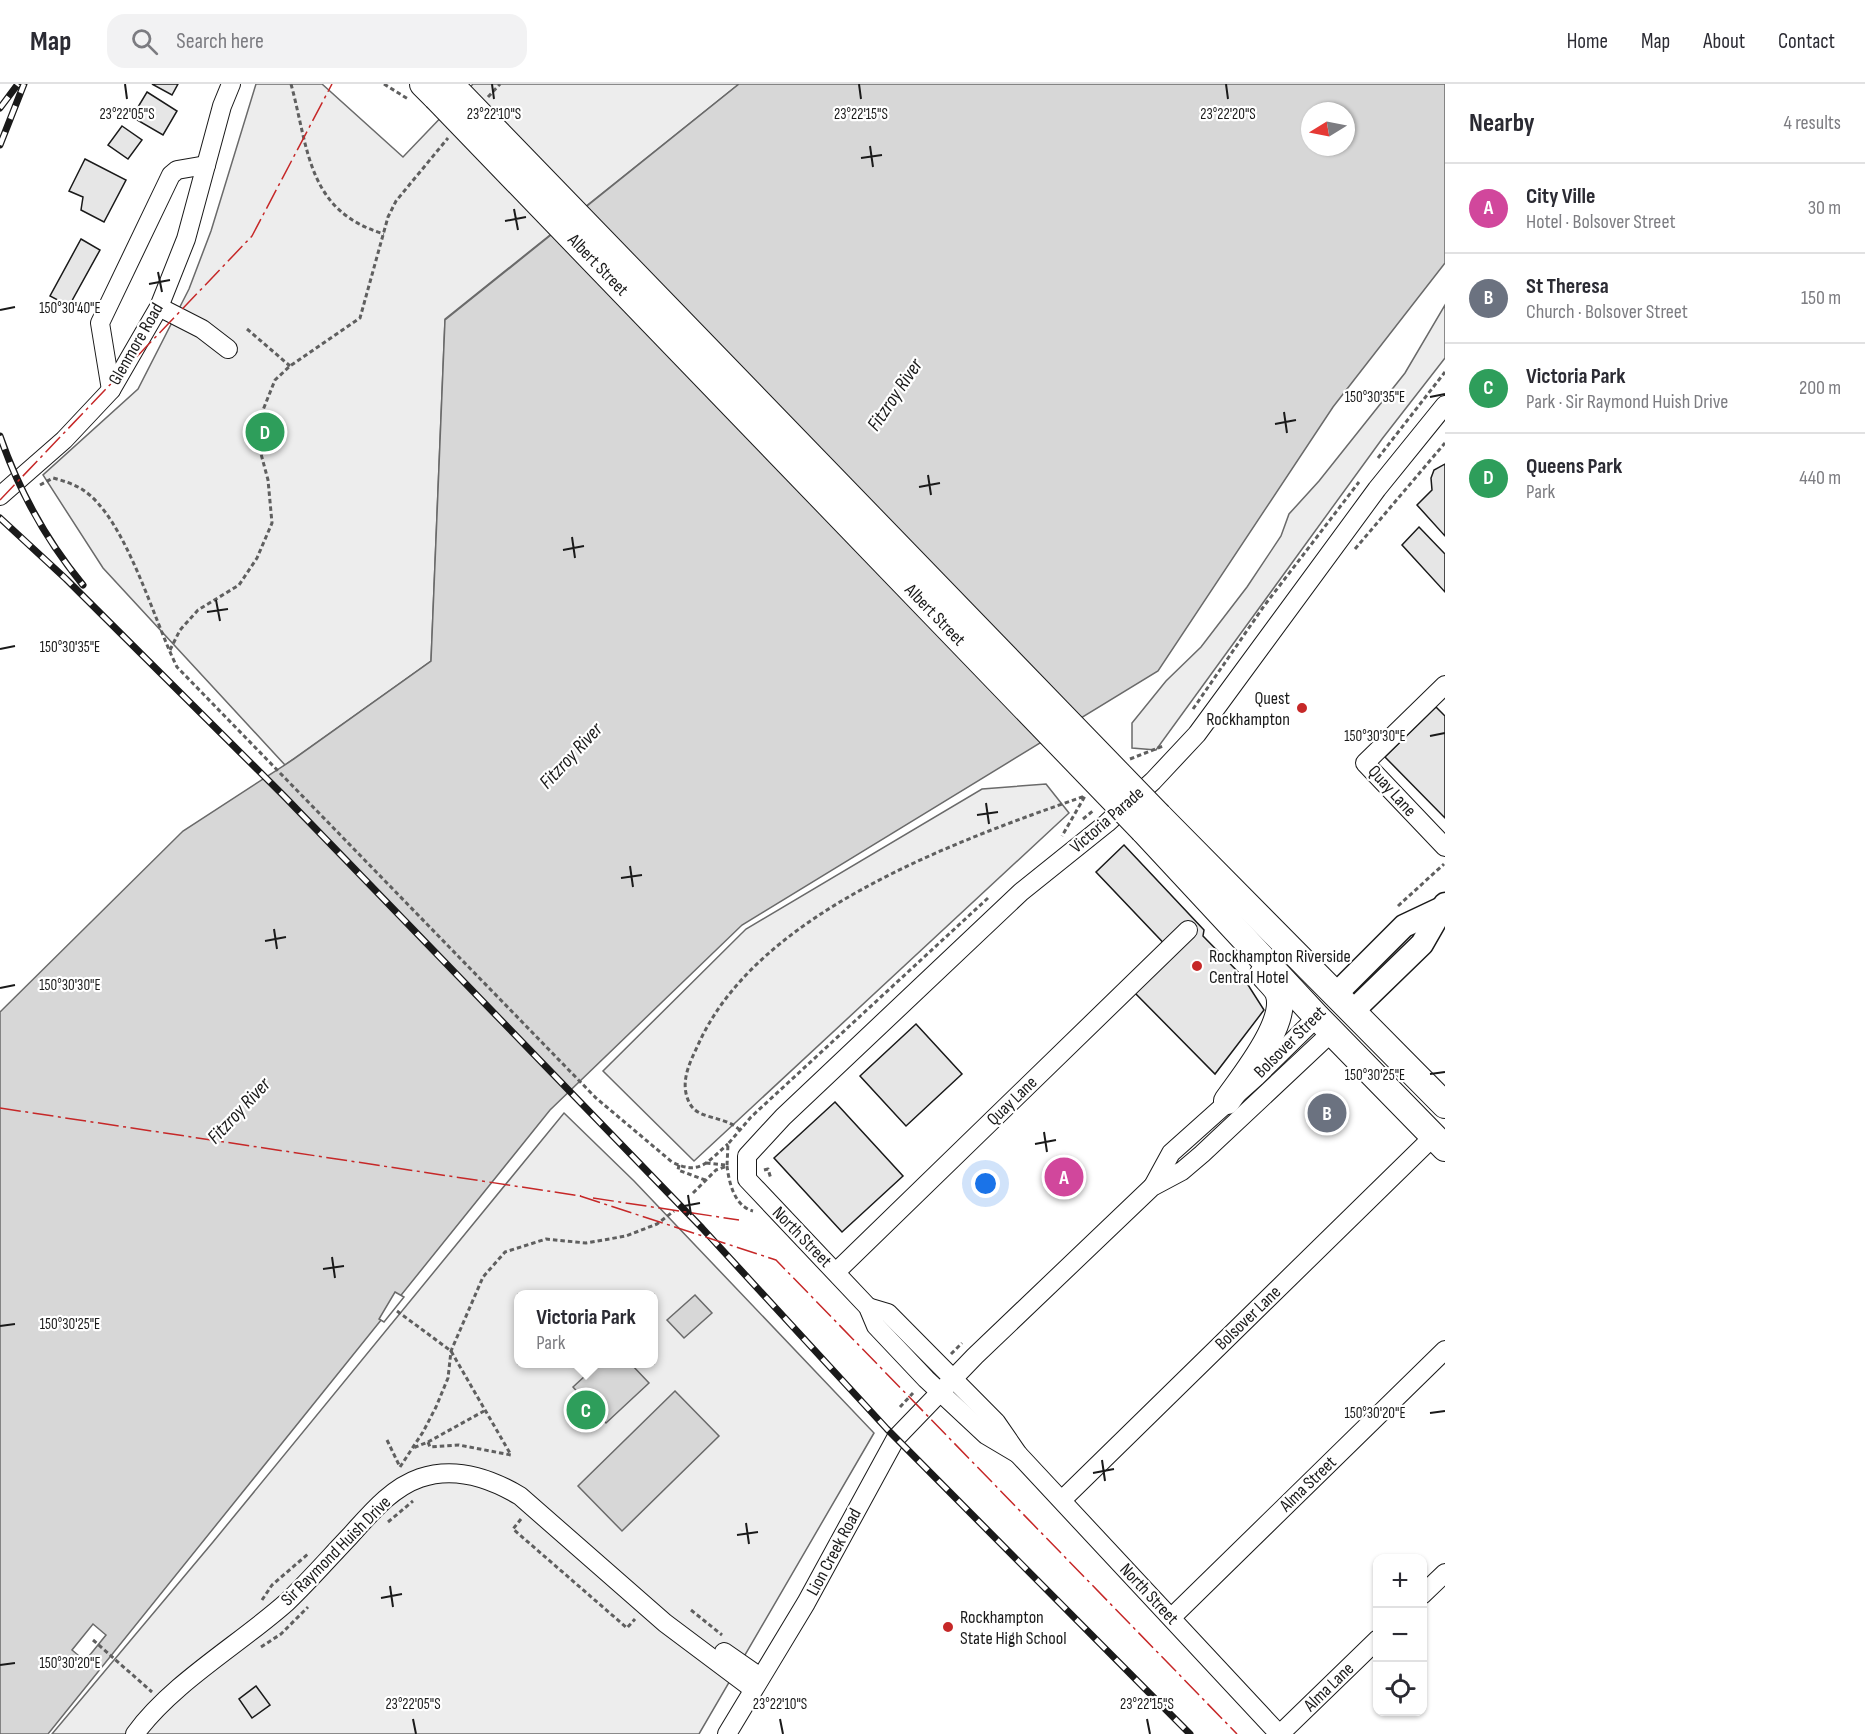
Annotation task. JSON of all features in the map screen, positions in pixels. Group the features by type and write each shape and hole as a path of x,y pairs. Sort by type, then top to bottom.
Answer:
{"highway":[{"name":"Albert Street","path":"430,91 1151,823 1343,1004 1445,1105"},
{"name":"Albert Street","path":"1151,823 1214,909 1324,1025 1440,1142"},
{"path":"1214,909 1278,993 1278,1012 1274,1030 1227,1101"},
{"name":"Bolsover Street","path":"1324,1025 1343,1004"}],"main road":[{"name":"Bolsover Street","path":"1343,1004 1404,926 1442,906"}],"street":[{"name":"Glenmore Road","path":"0,496 64,440 111,390 159,307 179,260 231,84"},
{"path":"111,390 100,323 171,175 177,170 206,165"},
{"path":"159,307 202,329 228,349"},
{"name":"Victoria Parade","path":"760,1194 747,1179 747,1156 783,1117 1003,908 1107,823 1197,734 1377,489 1445,405"},
{"name":"Quay Lane","path":"1445,685 1365,763 1445,848"},
{"name":"Quay Lane","path":"836,1272 1188,930"},
{"name":"Bolsover Street","path":"1152,1187 1171,1153 1227,1101 1324,1025"},
{"name":"Bolsover Street","path":"946,1386 1152,1187 1182,1171 1202,1155 1324,1025"},
{"name":"Bolsover Lane","path":"1062,1500 1440,1142"},
{"name":"North Street","path":"760,1194 868,1307 888,1313 946,1386 996,1422 1018,1454 1280,1734"},
{"name":"Alma Street","path":"1172,1617 1445,1350"},
{"name":"Lion Creek Road","path":"727,1734 806,1604 896,1438 946,1386"},
{"name":"Sir Raymond Huish Drive","path":"135,1734 162,1703 287,1602 383,1500 420,1478 454,1473 480,1477 499,1484 520,1497 614,1580 672,1614 756,1683"},
{"path":"1427,1590 1445,1573"},
{"name":"Alma Lane","path":"1280,1734 1373,1643"}],"path":[{"path":"291,84 315,177 328,200 348,218 384,234"},
{"path":"384,84 430,91"},
{"path":"483,103 500,84"},
{"path":"170,652 180,630 198,610 239,585 257,558 273,523 268,480 257,439 259,420 275,380 290,366 360,318 396,201 453,133"},
{"path":"247,329 290,366"},
{"path":"1348,557 1445,443"},
{"path":"18,482 28,490 53,478 71,483 90,495 121,536 177,667 596,1098 616,1117 679,1165 695,1169 706,1163 741,1131 724,1119 702,1116 694,1110 686,1095 686,1076 709,1019 731,991 765,956 825,912 898,872 992,828 1085,796 1062,836"},
{"path":"727,1166 728,1144"},
{"path":"706,1163 727,1166"},
{"path":"679,1165 678,1170 705,1180"},
{"path":"693,1193 719,1168 727,1166"},
{"path":"398,1468 413,1448 436,1407 448,1378 451,1351 483,1277 505,1252 546,1239 586,1243 626,1236 657,1224 674,1212"},
{"path":"397,1311 451,1351 511,1455 459,1445 430,1447 428,1442"},
{"path":"948,1357 962,1343"},
{"path":"413,1448 484,1411"},
{"path":"387,1440 402,1473"},
{"path":"386,1524 416,1499"},
{"path":"517,1512 524,1517 513,1529 627,1628 636,1618"},
{"path":"259,1603 272,1585 313,1550"},
{"path":"252,1652 281,1634 300,1617 311,1602"},
{"path":"93,1640 156,1695 147,1699"}],"shaded area":[{"path":"256,84 322,84 403,157 473,84 739,84 445,319 431,661 285,765 103,568 43,475 138,389 189,289 211,231"},
{"path":"1445,305 1445,358 1382,439 1156,750 1132,748 1132,723 1166,681 1201,647 1247,587 1281,536 1289,514 1319,481 1405,373"},
{"path":"1046,784 1069,813 694,1161 603,1071 746,929 982,789"},
{"path":"564,1113 634,1181 874,1433 699,1734 52,1734 213,1542"}],"water":[{"name":"Fitzroy River","path":"739,84 1445,84 1445,263 1333,407 1158,671 742,925 550,1110 48,1734 0,1734 0,1012 183,831 294,759 431,661 445,320"},
{"path":"695,1295 712,1313 684,1338 667,1320"},
{"path":"594,1368 635,1368 649,1383 606,1423 573,1387"},
{"path":"675,1391 719,1436 622,1531 578,1486"}],"pier":[{"path":"395,1292 404,1297 384,1322 379,1319"},
{"path":"93,1624 106,1635 85,1661 72,1650"}],"building":[{"path":"152,84 178,84 172,95"},
{"path":"147,92 177,111 163,135 132,117"},
{"path":"122,126 142,140 128,159 108,145"},
{"path":"85,159 126,180 104,222 81,210 83,197 69,191"},
{"path":"81,239 100,250 69,306 50,296"},
{"path":"1445,464 1445,536 1417,505 1432,490 1431,478 1434,470"},
{"path":"1419,527 1445,554 1445,592 1402,545"},
{"path":"1436,707 1445,716 1445,818 1385,757"},
{"name":"Rockhampton Riverside Central Hotel","path":"1124,845 1204,930 1203,936 1243,977 1264,1010 1215,1074 1133,991 1174,954 1096,872"},
{"path":"916,1024 962,1074 906,1126 860,1076"},
{"path":"835,1102 903,1176 842,1232 774,1158"},
{"path":"256,1686 270,1705 252,1718 239,1699"}],"railway":[{"path":"0,108 18,84"},
{"path":"0,145 24,84"},
{"path":"0,436 16,476 45,533 83,585"},
{"path":"0,518 66,579 283,795 702,1228 887,1429 1190,1734"}],"power":[{"path":"0,500 252,236 332,84"},
{"path":"0,1108 581,1196"},
{"path":"580,1196 776,1260 1237,1734"},
{"path":"593,1198 739,1220"}],"place":[{"name":"Queens Park","path":"265,432"},
{"name":"Quest Rockhampton","path":"1302,708"},
{"name":"Rockhampton Riverside Central Hotel","path":"1197,966"},
{"name":"St Theresa","path":"1327,1113"},
{"name":"City Ville","path":"1064,1177"},
{"name":"Victoria Park","path":"586,1410"},
{"name":"Rockhampton State High School","path":"948,1627"}]}
